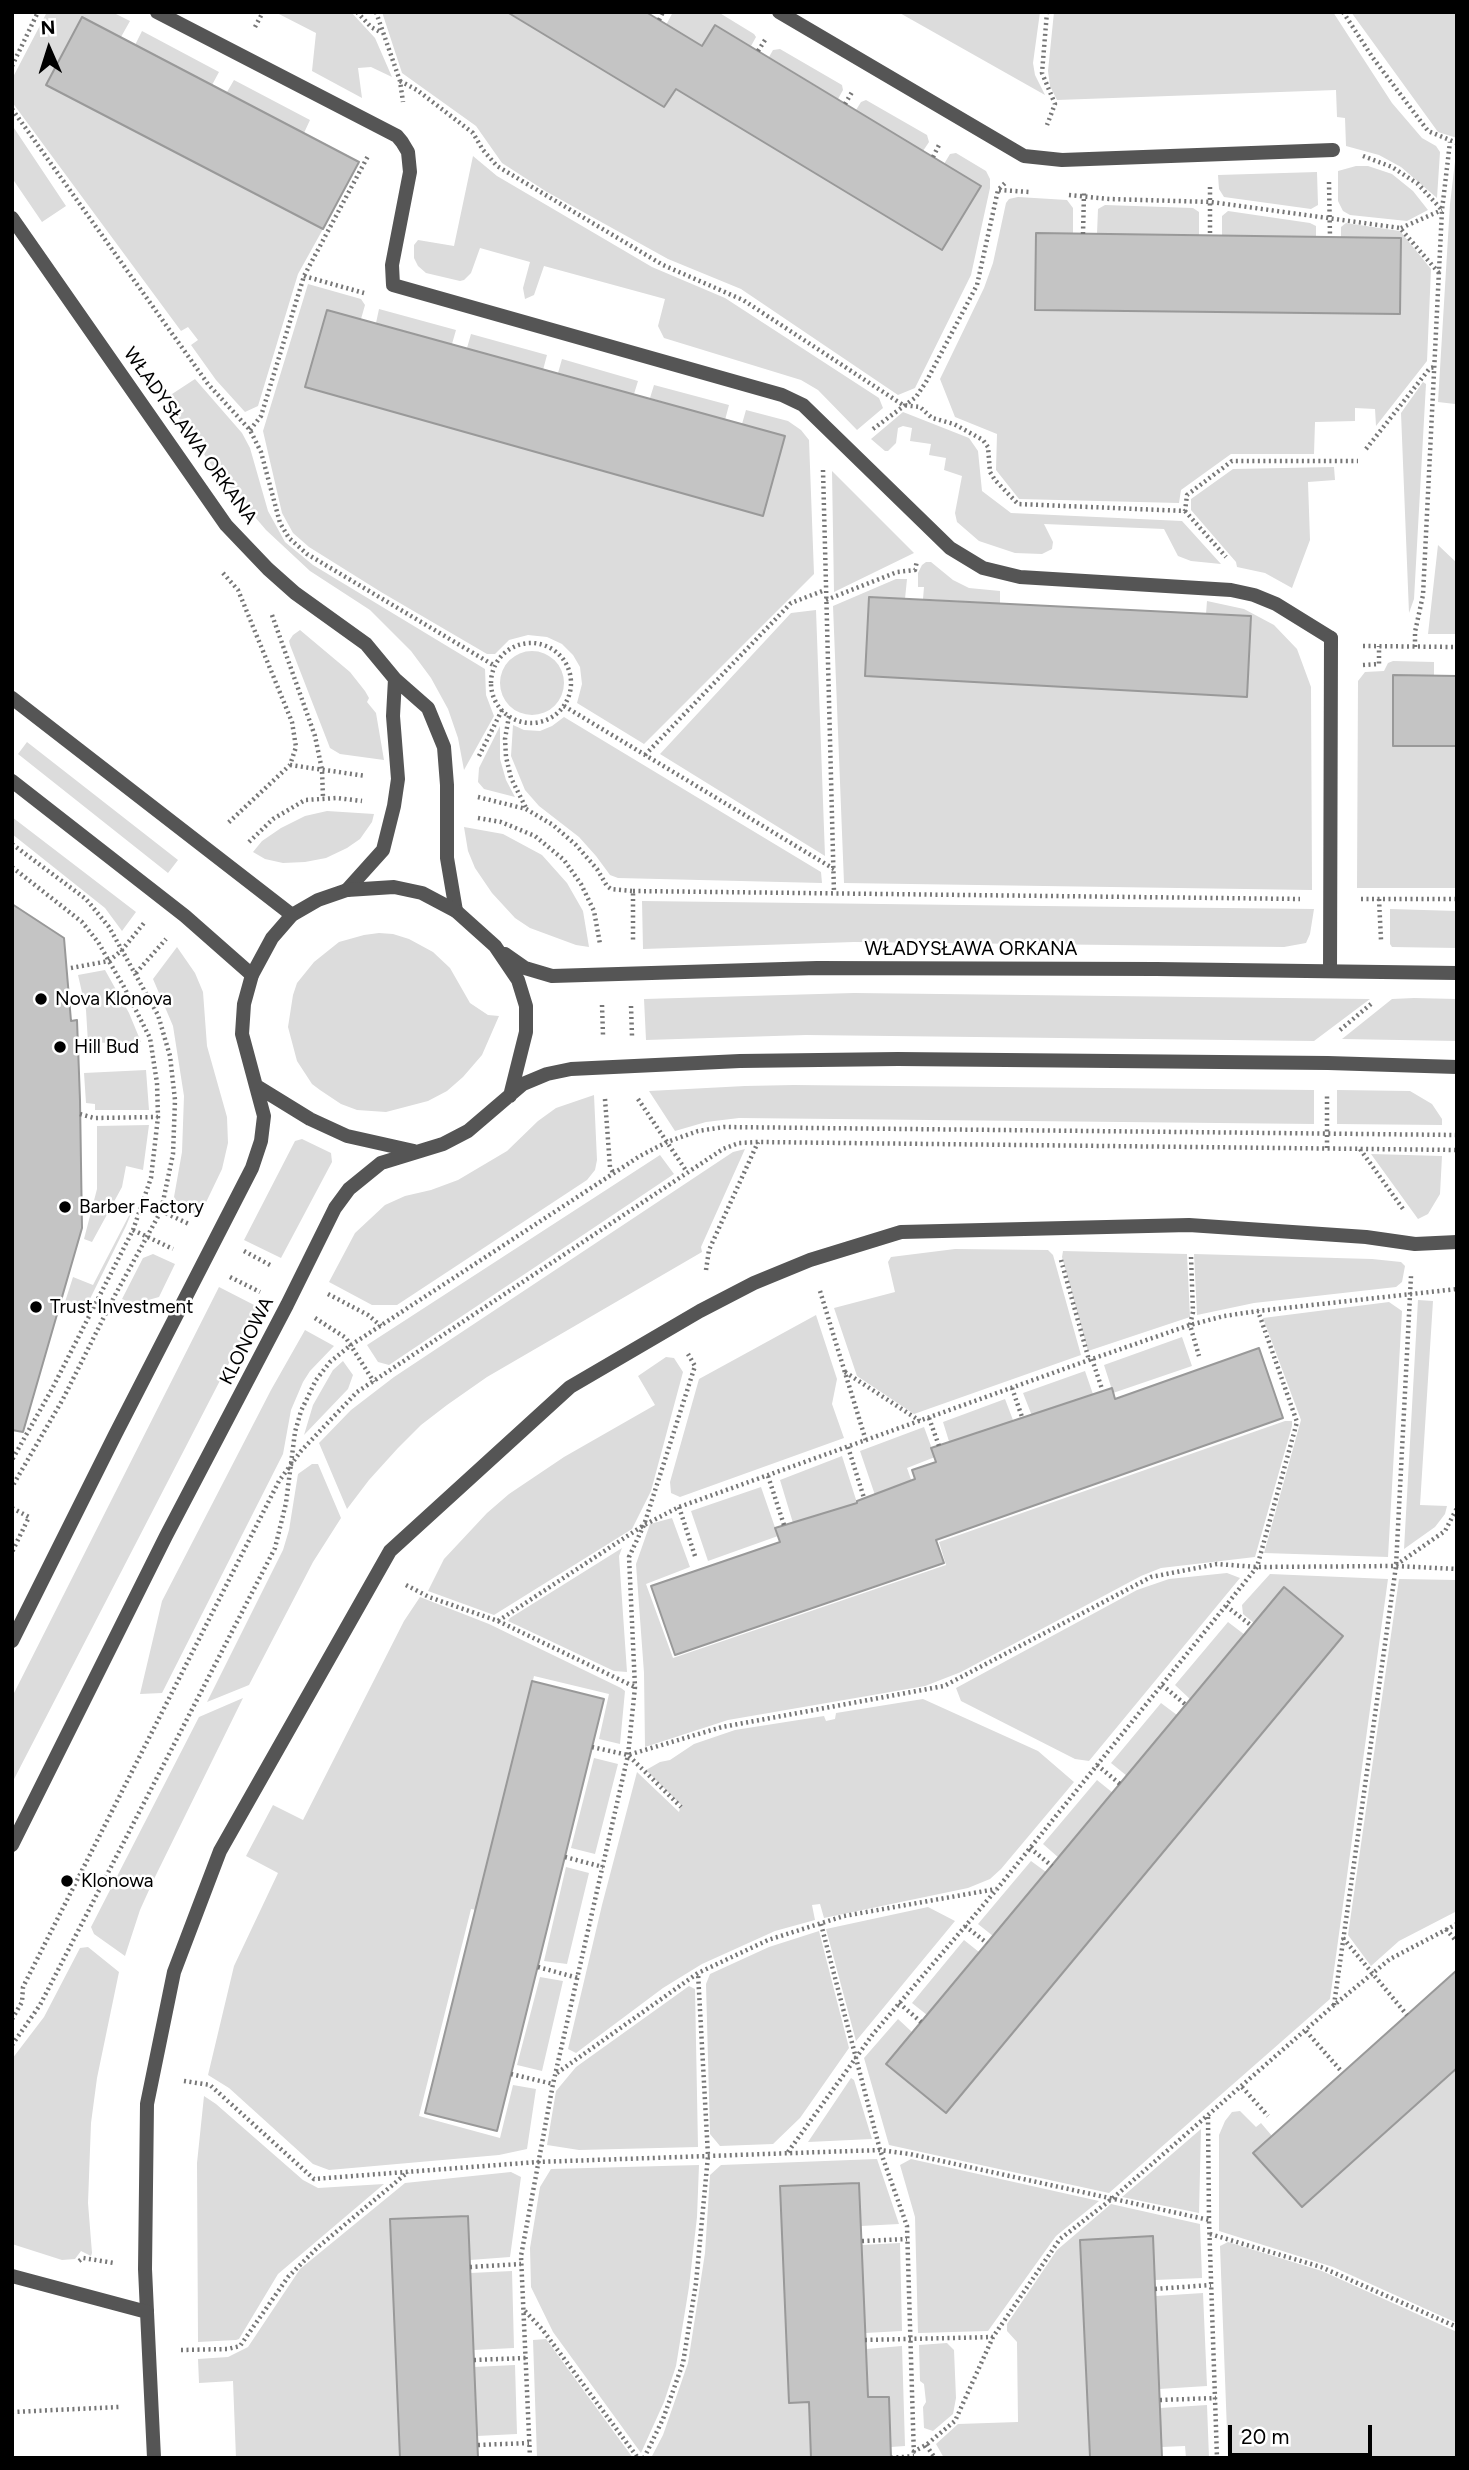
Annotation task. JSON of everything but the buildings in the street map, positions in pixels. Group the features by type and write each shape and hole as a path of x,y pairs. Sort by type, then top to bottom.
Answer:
{"street":[{"path":"157,12 397,136 410,162 410,172 392,265 393,285 782,395 803,405 950,548 984,568 1020,577 1231,590 1276,604 1331,638 1330,971"},
{"path":"779,12 1024,156 1062,160 1333,149"},
{"name":"WŁADYSŁAWA ORKANA","path":"12,218 226,525 295,593 366,645 395,679 428,708 443,747 447,785 447,858 456,911"},
{"path":"348,890 383,850 394,806 398,779 393,716 395,679"},
{"path":"12,698 292,915"},
{"path":"12,781 185,916 252,975"},
{"path":"12,1641 253,1168 261,1141 264,1115 242,1034 244,1004 252,975 272,938 292,915 318,900 348,890 394,887 422,893 456,911 495,946 518,980 526,1006 526,1032 510,1096"},
{"name":"WŁADYSŁAWA ORKANA","path":"495,946 525,968 552,976 817,968 1457,973"},
{"path":"510,1096 523,1084 547,1074 571,1069 740,1061 926,1059 1457,1067"},
{"path":"258,1087 299,1113 347,1136 416,1152"},
{"name":"KLONOWA","path":"12,1845 166,1535 335,1208 349,1189 381,1163 443,1144 468,1131 510,1096"},
{"path":"154,2458 145,2269 147,2104 174,1972 220,1851 390,1551 570,1387 700,1311 754,1283 810,1260 901,1232 1189,1225 1366,1237 1415,1244 1457,1242"},
{"path":"12,2276 147,2312"}],"path":[{"path":"12,66 38,12"},
{"path":"357,12 371,27 383,33"},
{"path":"659,20 663,12"},
{"path":"834,892 823,468 916,397 977,285 998,190 1046,128 1055,104 1042,73 1047,12"},
{"path":"1343,12 1373,58 1428,131 1457,143"},
{"path":"400,81 417,90 473,133 497,166 663,265 743,300 903,405 920,407 932,418 954,424 983,440 988,447 990,472 1018,504 1185,511 1234,565 1231,590"},
{"path":"12,109 208,384 250,430 261,452 281,523 289,538 307,554 495,666"},
{"path":"933,157 942,139"},
{"path":"1415,647 1415,632 1423,595 1442,210 1450,142"},
{"path":"250,430 261,416 304,276 373,146"},
{"path":"1333,149 1392,167 1418,184 1442,210"},
{"path":"998,190 1035,192"},
{"path":"1060,194 1110,199 1211,202 1401,228 1442,210"},
{"path":"1083,234 1084,196"},
{"path":"1210,235 1211,202"},
{"path":"1330,217 1330,237"},
{"path":"1401,228 1439,274"},
{"path":"1366,449 1430,368 1435,368"},
{"path":"1185,511 1187,495 1232,461 1358,461"},
{"path":"826,600 897,572 915,570 918,556"},
{"path":"268,569 272,619 315,736 322,770 323,798"},
{"path":"220,570 238,590 292,722 296,747 290,765 222,829"},
{"path":"645,755 791,603 825,590"},
{"path":"1331,638 1356,647 1457,647"},
{"path":"526,643 551,649 569,668 570,694 564,706 555,716 543,721 530,723 509,716 502,710 492,691 495,666 503,655 526,643"},
{"path":"564,706 834,869"},
{"path":"477,760 502,710"},
{"path":"509,716 505,739 506,757 526,808"},
{"path":"290,765 371,776"},
{"path":"470,788 479,798 526,808 553,825 576,845 611,889 1307,899"},
{"path":"245,846 264,825 304,800 323,798 365,802"},
{"path":"477,818 501,822 535,836 564,860 581,884 594,911 600,948"},
{"path":"12,844 86,899 109,927 136,973 165,1033 174,1100 173,1154 161,1211 62,1399 12,1487"},
{"path":"12,867 82,922 109,961 150,1038 158,1117 151,1178 133,1230 52,1389 12,1460"},
{"path":"629,949 634,938 632,891"},
{"path":"1379,899 1381,947"},
{"path":"1351,900 1457,899"},
{"path":"71,968 109,961 147,920"},
{"path":"136,973 167,937"},
{"path":"1339,1031 1377,998"},
{"path":"631,999 632,1042"},
{"path":"602,1000 603,1041"},
{"path":"1326,1148 1327,1090"},
{"path":"634,1092 687,1172"},
{"path":"605,1094 610,1167 614,1174"},
{"path":"80,1114 93,1118 158,1117"},
{"path":"530,2458 521,2264 537,2162 553,2084 628,1755 635,1687 629,1557 644,1525 695,1366 683,1343 700,1311 709,1250 758,1142"},
{"path":"1334,2005 1396,1566 1410,1274 1416,1226 1360,1149"},
{"path":"161,1211 194,1227"},
{"path":"1189,1225 1194,1312 1190,1325 1199,1356"},
{"path":"1052,1228 1102,1389"},
{"path":"133,1230 180,1253"},
{"path":"239,1249 276,1268"},
{"path":"810,1260 866,1441"},
{"path":"225,1274 264,1294"},
{"path":"498,1622 644,1525 679,1507 1190,1325 1258,1311 1457,1289"},
{"path":"324,1292 368,1315 381,1326"},
{"path":"788,2152 856,2057 899,2003 997,1889 1257,1567 1297,1422 1258,1311"},
{"path":"311,1316 346,1338 374,1382"},
{"path":"845,1372 921,1421"},
{"path":"1012,1388 1023,1417"},
{"path":"929,1418 939,1446"},
{"path":"848,1447 864,1498"},
{"path":"768,1476 784,1525"},
{"path":"679,1507 695,1556"},
{"path":"12,1508 29,1517 12,1552"},
{"path":"1396,1566 1445,1531 1457,1508"},
{"path":"592,1747 628,1755 722,1727 944,1686 1152,1577 1217,1564 1257,1567 1396,1566 1457,1569"},
{"path":"381,1566 399,1582 429,1597 498,1622 635,1687"},
{"path":"1226,1606 1252,1626"},
{"path":"1162,1685 1186,1705"},
{"path":"628,1755 681,1807"},
{"path":"1097,1765 1120,1784"},
{"path":"1030,1848 1052,1866"},
{"path":"565,1857 603,1867"},
{"path":"556,2074 698,1973 768,1940 844,1916 997,1889"},
{"path":"821,1924 880,2150 906,2225 914,2455"},
{"path":"891,2458 914,2455 956,2421 993,2337 1060,2239 1113,2198 1390,1959 1457,1924"},
{"path":"965,1926 987,1943"},
{"path":"1446,1929 1457,1942"},
{"path":"1343,1938 1407,2015"},
{"path":"538,1967 578,1978"},
{"path":"644,2458 663,2420 683,2363 696,2283 708,2156 698,1973"},
{"path":"899,2003 921,2022"},
{"path":"1306,2031 1342,2072"},
{"path":"511,2074 553,2084"},
{"path":"152,2077 209,2085 314,2179 537,2162 880,2150 910,2154 1209,2220"},
{"path":"1242,2087 1268,2116"},
{"path":"1208,2117 1217,2458"},
{"path":"211,2349 240,2346 288,2277 318,2247 408,2171"},
{"path":"1210,2234 1321,2267 1457,2327"},
{"path":"862,2241 907,2239"},
{"path":"470,2267 521,2264"},
{"path":"1155,2289 1211,2285"},
{"path":"524,2311 542,2329 638,2458"},
{"path":"865,2340 993,2337"},
{"path":"474,2360 526,2358"},
{"path":"1160,2400 1216,2398"},
{"path":"12,2412 124,2407"},
{"path":"478,2445 529,2443"},
{"path":"926,2445 935,2458"}],"shaded area":[{"path":"47,12 112,12 130,21 121,37 82,17 47,85 323,229 298,274 258,406 245,412 216,380 191,345 198,340 188,327 181,331 12,102 12,79"},
{"path":"275,12 351,12 375,38 392,77 371,67 358,68 362,98 312,71 316,33"},
{"path":"382,12 507,12 664,107 676,89 942,250 981,186 944,164 950,154 956,153 986,171 990,188 971,275 915,388 898,395 741,289 668,259 547,192 502,163 476,126 402,73"},
{"path":"673,12 718,12 756,37 751,46 715,25 702,46 666,25"},
{"path":"898,12 1040,12 1033,63 1035,75 1045,95"},
{"path":"1054,12 1333,12 1392,103 1422,138 1436,146 1440,152 1437,198 1401,167 1379,155 1346,146 1345,118 1337,117 1336,90 1057,100 1050,86 1048,71"},
{"path":"1351,12 1457,12 1457,138 1438,132"},
{"path":"142,31 219,72 212,85 135,45"},
{"path":"780,49 842,85 843,90 838,99 769,57 773,50"},
{"path":"234,80 310,120 304,133 227,92"},
{"path":"866,100 927,135 929,142 923,151 856,110 861,102"},
{"path":"12,125 66,206 42,222 12,178"},
{"path":"1456,153 1455,404 1438,402 1450,204"},
{"path":"473,156 497,176 652,267 725,298 879,398 883,408 857,430 818,390 801,380 664,338 658,326 665,299 544,266 534,295 525,299 523,288 530,262 480,248 471,273 464,280 426,273 414,258 414,245 418,240 454,246"},
{"path":"1368,166 1392,174 1413,191 1428,210 1407,221 1350,215 1343,211 1338,201 1338,171"},
{"path":"1317,172 1318,205 1311,209 1224,197 1219,189 1218,175"},
{"path":"1018,197 1067,200 1073,208 1073,234 1036,310 1400,314 1401,238 1341,237 1341,227 1346,223 1400,231 1431,269 1427,361 1376,426 1375,409 1355,408 1355,421 1315,422 1314,454 1231,454 1181,490 1179,503 1019,499 996,470 997,434 955,417 940,379 984,288 993,263 1006,203 1009,199"},
{"path":"1105,205 1193,208 1199,212 1199,235 1097,234 1098,209"},
{"path":"1228,211 1310,223 1316,226 1316,237 1222,236 1222,216"},
{"path":"308,284 361,299 365,305 361,319 327,310 306,387 763,515 785,436 742,424 746,410 788,421 809,440 814,574 644,744 577,703 582,684 580,667 562,644 547,637 528,635 509,640 495,654 487,654 381,592 309,547 293,533 282,513 263,431"},
{"path":"379,309 456,330 452,344 376,323"},
{"path":"471,334 547,355 543,370 467,348"},
{"path":"562,359 638,381 634,394 558,373"},
{"path":"195,379 242,433 250,448 268,511 285,542 313,565 485,669 486,695 494,716 464,770 458,738 448,709 431,678 411,651 370,610 310,571 266,530 215,470 169,404 169,396"},
{"path":"1423,382 1426,384 1414,599 1409,613 1401,413"},
{"path":"654,385 729,405 725,420 650,398"},
{"path":"903,412 969,438 978,451 982,491 1011,513 1182,521 1221,564 1191,561 1178,556 1164,529 1044,524 1053,542 1052,549 1042,554 1015,553 979,541 957,522 955,513 962,476 944,470 946,458 929,455 931,444 910,441 912,428 898,428 896,443 888,451 871,439"},
{"path":"1334,467 1335,480 1308,482 1310,540 1292,588 1265,573 1237,567 1236,562 1191,510 1191,499 1233,469"},
{"path":"832,471 914,553 834,592"},
{"path":"1438,545 1457,563 1457,634 1428,634"},
{"path":"926,562 931,562 953,580 969,588 1000,591 1000,603 923,599 924,587 918,587 918,573"},
{"path":"896,579 907,579 905,599 869,597 865,676 1247,697 1251,617 1206,614 1207,601 1244,609 1274,625 1297,649 1311,687 1312,890 844,883 833,606"},
{"path":"816,610 825,856 660,754 791,613"},
{"path":"300,630 350,672 365,691 369,698 367,702 376,713 384,760 340,754 330,748 290,645 289,641 293,635"},
{"path":"532,651 550,657 558,665 564,683 558,701 550,709 532,715 514,709 506,701 500,683 506,665 514,657"},
{"path":"1434,662 1434,675 1393,675 1393,745 1457,746 1457,888 1357,888 1358,681 1365,672 1384,671 1388,663"},
{"path":"564,717 821,872 822,883 618,878 610,875 579,837 539,806 525,790 511,756 513,725 524,730 540,731"},
{"path":"500,726 500,759 506,780 515,797 484,789 478,782 479,768"},
{"path":"27,742 178,860 168,873 18,754"},
{"path":"327,811 374,814 372,822 360,839 326,858 283,863 265,859 253,852 262,841 281,828 305,816"},
{"path":"12,817 136,912 122,931 105,908 12,834"},
{"path":"464,827 503,834 542,855 567,883 583,911 589,947 530,928 515,918 492,893 475,868 468,851"},
{"path":"642,901 1314,909 1306,943 1284,947 854,942 643,949"},
{"path":"1390,909 1457,911 1457,948 1392,947"},
{"path":"379,933 409,939 433,952 450,968 470,1003 488,1015 499,1016 482,1055 447,1091 428,1101 386,1112 357,1110 341,1104 312,1084 297,1061 288,1027 297,983 314,962 339,942"},
{"path":"177,947 195,973 203,992 207,1046 227,1117 228,1143 222,1169 199,1217 180,1207 174,1197 182,1152 184,1096 173,1026 153,979"},
{"path":"105,970 129,1013 141,1042 88,1043 86,1010 78,975"},
{"path":"854,993 1370,999 1314,1041 806,1035 646,1040 644,999"},
{"path":"1392,999 1457,999 1457,1041 1342,1039"},
{"path":"146,1070 149,1110 95,1110 95,1104 86,1103 84,1073"},
{"path":"794,1085 1314,1090 1314,1124 739,1118 706,1122 675,1131 649,1091"},
{"path":"1337,1090 1410,1091 1432,1104 1442,1119 1442,1125 1337,1124"},
{"path":"594,1095 597,1160 595,1170 587,1180 397,1305 372,1305 329,1282 355,1233 385,1205 458,1180 507,1151 538,1121 556,1108"},
{"path":"149,1125 143,1170 126,1166 122,1187 92,1242 84,1239 97,1189 97,1126"},
{"path":"302,1139 331,1153 332,1162 281,1258 244,1240 295,1141"},
{"path":"745,1149 701,1247 702,1252 487,1377 447,1405 421,1425 398,1448 347,1509 319,1443 351,1410 394,1377 733,1152"},
{"path":"1371,1154 1442,1156 1440,1194 1428,1214 1418,1219"},
{"path":"660,1155 674,1174 389,1365 378,1362 367,1345"},
{"path":"137,1200 84,1311 65,1302 73,1277 93,1285"},
{"path":"955,1249 1048,1250 1053,1255 1081,1355 914,1414 857,1376 834,1308 895,1292 888,1262 891,1257"},
{"path":"1063,1251 1187,1254 1190,1317 1088,1351 1062,1257"},
{"path":"153,1254 175,1264 159,1297 134,1304 122,1299 143,1258"},
{"path":"1194,1254 1372,1259 1401,1262 1405,1266 1402,1282 1396,1287 1254,1303 1197,1315"},
{"path":"219,1287 258,1307 12,1783 12,1697"},
{"path":"1418,1300 1433,1301 1420,1505 1447,1506 1445,1514 1435,1527 1404,1549"},
{"path":"1389,1302 1402,1311 1388,1557 1264,1553 1301,1420 1263,1318"},
{"path":"816,1315 837,1379 832,1404 844,1438 680,1497 671,1493 670,1482 699,1379"},
{"path":"305,1330 334,1346 303,1382 291,1410 283,1454 162,1693 140,1694 162,1601"},
{"path":"1182,1337 1192,1366 1113,1393 1104,1365"},
{"path":"666,1357 674,1358 683,1372 651,1491 632,1529 494,1615 428,1591 444,1559 487,1513 509,1494 564,1457 655,1405 638,1376"},
{"path":"343,1361 353,1375 348,1389 304,1435 313,1405 333,1370"},
{"path":"1085,1371 1095,1400 1034,1421 1023,1393"},
{"path":"1005,1399 1016,1428 952,1451 943,1422"},
{"path":"1285,1421 1292,1421 1292,1426 1255,1557 1161,1568 1141,1576 961,1672 925,1686 728,1720 645,1747 644,1673 636,1564 650,1524 672,1518 690,1567 646,1584 673,1658 946,1565 939,1542"},
{"path":"924,1427 935,1457 907,1468 914,1488 877,1501 860,1451"},
{"path":"842,1456 859,1509 793,1523 780,1480"},
{"path":"312,1464 318,1464 341,1518 313,1562 249,1685 207,1702 283,1550 298,1474"},
{"path":"761,1487 778,1536 708,1561 691,1511"},
{"path":"622,1548 619,1556 627,1672 614,1671 508,1621 510,1618"},
{"path":"1227,1573 1240,1578 1089,1761 1075,1759 961,1701 956,1688 1137,1590 1169,1579"},
{"path":"1270,1574 1388,1579 1330,1999 1109,2193 889,2145 864,2058 898,2019 912,2032 887,2064 946,2113 1343,1636 1284,1588 1254,1623 1243,1614 1242,1605"},
{"path":"1399,1579 1457,1580 1457,1911 1399,1941 1371,1966 1348,1935"},
{"path":"420,1597 489,1624 621,1688 625,1691 620,1744 599,1739 609,1694 534,1676 476,1910 471,1909 419,2116 500,2138 513,2085 536,2089 527,2149 499,2155 329,2170 313,2164 229,2088 208,2075 234,1966 278,1873 246,1856 273,1805 303,1820 404,1621"},
{"path":"1228,1622 1245,1635 1191,1700 1175,1685"},
{"path":"243,1698 154,1879 140,1910 125,1956 94,1934 91,1927 199,1717"},
{"path":"923,1699 1038,1751 1074,1782 1001,1869 990,1879 968,1888 824,1918 820,1904 812,1905 815,1920 775,1931 702,1964 663,1988 576,2053 568,2049 637,1772 679,1812 681,1805 646,1770 670,1760 694,1744 735,1730 824,1716 826,1721 835,1719 836,1713"},
{"path":"1161,1703 1177,1715 1127,1776 1111,1763"},
{"path":"594,1758 618,1764 595,1854 571,1848"},
{"path":"1097,1780 1113,1793 1059,1858 1043,1844"},
{"path":"1031,1861 1046,1872 993,1936 978,1924"},
{"path":"566,1867 589,1873 567,1964 544,1961"},
{"path":"928,1907 955,1921 856,2041 826,1929"},
{"path":"819,1931 849,2048 800,2118 773,2144 720,2146 710,2134 706,1984 710,1974 769,1947"},
{"path":"964,1940 979,1952 927,2015 912,2003"},
{"path":"88,1947 119,1972 97,2078 91,2123 88,2203 92,2253 91,2256 81,2251 75,2259 62,2260 12,2244 12,2059 44,2017 80,1948"},
{"path":"540,1977 563,1981 542,2071 517,2065"},
{"path":"689,1986 695,1989 698,2147 579,2150 547,2145 556,2091 576,2067"},
{"path":"1457,2068 1457,2323 1333,2267 1219,2231 1219,2135 1232,2112 1240,2111 1256,2127 1261,2123 1272,2136 1253,2153 1302,2207"},
{"path":"851,2078 854,2080 872,2139 808,2142"},
{"path":"204,2096 303,2180 318,2188 384,2184 278,2274 236,2340 198,2342 197,2163"},
{"path":"1201,2129 1199,2213 1122,2197"},
{"path":"877,2159 899,2224 861,2226 859,2183 780,2186 789,2402 809,2402 811,2458 651,2458 663,2435 688,2363 705,2253 710,2175 721,2165"},
{"path":"911,2159 1099,2201 1056,2236 988,2331 918,2333 915,2217 900,2165"},
{"path":"699,2165 697,2217 689,2287 676,2366 664,2402 641,2453 553,2332 531,2287 530,2248 540,2187 551,2169"},
{"path":"511,2172 521,2177 510,2257 470,2260 467,2216 391,2219 400,2458 236,2458 233,2381 199,2383 198,2359 228,2357 248,2347 300,2269 405,2183"},
{"path":"1111,2204 1200,2224 1202,2278 1155,2280 1153,2237 1080,2240 1090,2456 1114,2458 944,2458 936,2444 958,2424 1018,2422 1017,2342 1007,2331 1007,2324 1057,2250"},
{"path":"1228,2242 1322,2271 1457,2332 1457,2458 1228,2458 1220,2246"},
{"path":"900,2243 902,2331 865,2333 862,2245"},
{"path":"512,2271 514,2348 474,2350 470,2273"},
{"path":"1203,2293 1207,2386 1159,2389 1156,2296"},
{"path":"546,2339 633,2458 537,2458 533,2340"},
{"path":"947,2343 954,2350 956,2398 953,2414 933,2431 924,2428 923,2407 926,2402 924,2384 920,2381 919,2345"},
{"path":"902,2346 905,2446 891,2447 889,2397 868,2397 866,2349"},
{"path":"515,2365 517,2434 477,2436 474,2367"},
{"path":"1207,2405 1209,2458 1186,2458 1185,2446 1162,2447 1160,2408"}],"place":[{"name":"Nova Klonova","path":"41,999"},
{"name":"Hill Bud","path":"60,1047"},
{"name":"Barber Factory","path":"65,1207"},
{"name":"Trust Investment","path":"36,1307"},
{"name":"Klonowa","path":"67,1881"}]}
